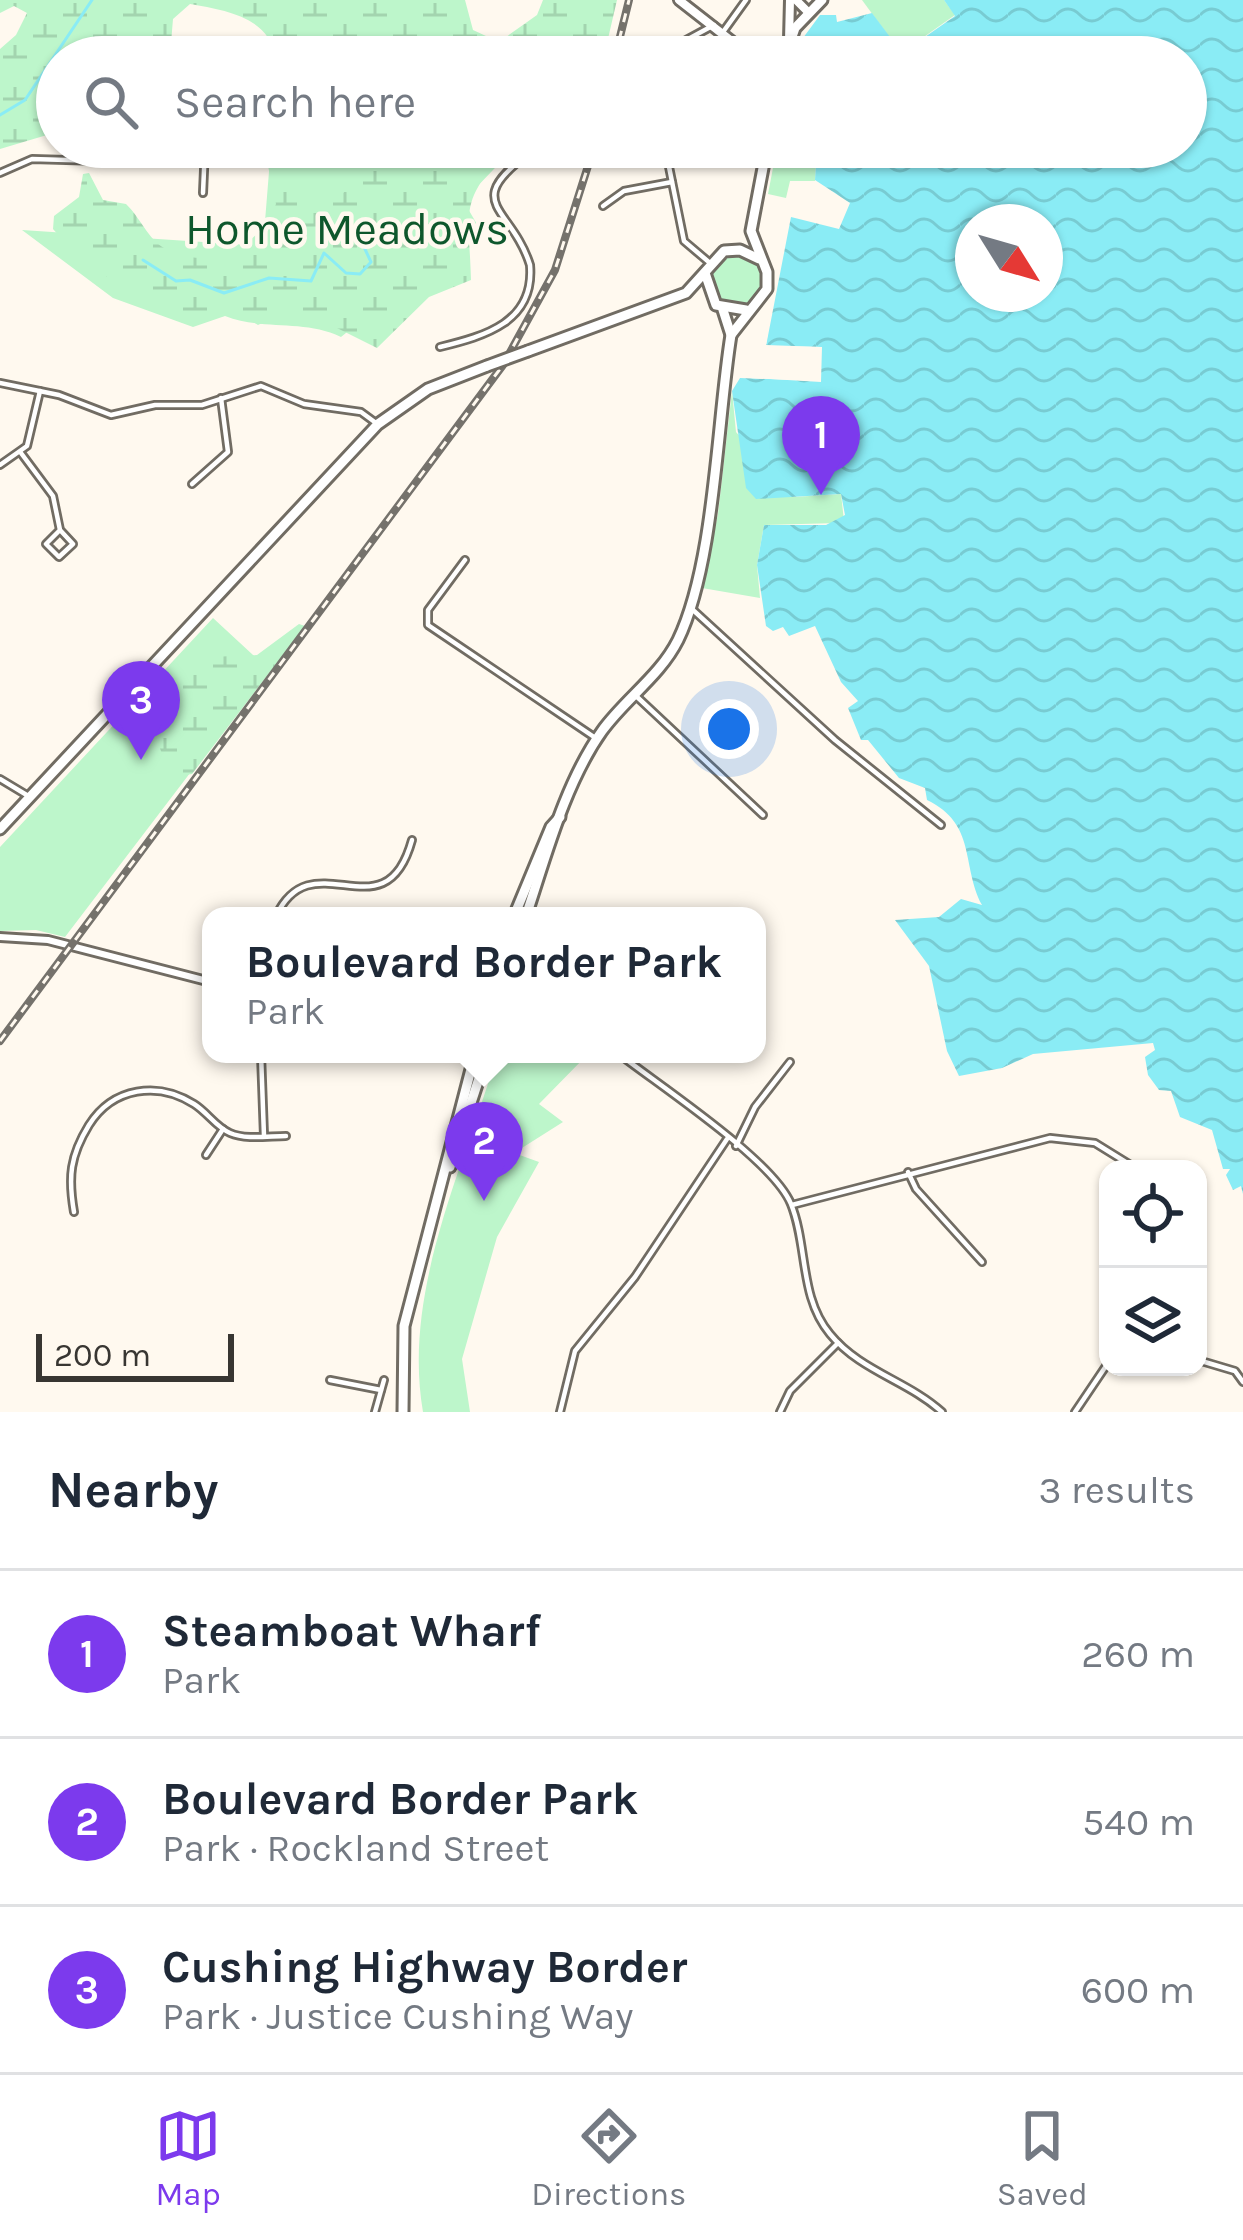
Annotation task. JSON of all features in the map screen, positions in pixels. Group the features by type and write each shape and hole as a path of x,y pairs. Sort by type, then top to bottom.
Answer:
{"main road":[{"path":"680,0 728,36"},
{"path":"790,36 793,0 807,6"},
{"path":"792,36 807,6 822,0"},
{"path":"731,335 767,289 751,231 763,168"},
{"path":"0,829 378,424 428,388 686,293 751,231"},
{"path":"734,249 759,259"},
{"path":"708,268 710,298"},
{"path":"529,907 560,817 597,739 672,650 688,609 709,505 731,335 724,310 710,298 686,293"},
{"path":"724,310 751,309"},
{"path":"518,907 550,826 560,817"},
{"path":"402,1411 404,1326 473,1063"},
{"path":"445,1177 485,1063"}],"street":[{"path":"724,32 746,0"},
{"path":"694,36 714,25"},
{"path":"0,173 36,159"},
{"path":"202,193 204,168"},
{"path":"440,347 502,327 520,305 530,265 497,214 494,199 510,168"},
{"path":"669,168 684,241 708,268"},
{"path":"603,206 624,191 672,182"},
{"path":"0,383 111,415 149,405 202,406 241,388 266,386 308,405 362,412 378,424"},
{"path":"0,465 21,453 30,439 40,391"},
{"path":"192,484 228,452 221,398"},
{"path":"21,453 53,496 60,530 73,544 59,557 46,544 50,534 60,530"},
{"path":"465,560 428,610 428,625 597,739"},
{"path":"688,609 706,618 835,740 941,825"},
{"path":"635,695 763,815"},
{"path":"0,779 30,797"},
{"path":"282,907 292,893 315,881 360,889 384,885 400,872 412,840"},
{"path":"0,937 48,940 202,980"},
{"path":"736,1146 755,1107 790,1062"},
{"path":"261,1063 264,1136"},
{"path":"631,1063 776,1181 792,1205 814,1306 838,1343 942,1412"},
{"path":"74,1212 68,1174 73,1156 94,1117 116,1097 144,1090 177,1095 239,1136 286,1136"},
{"path":"206,1156 223,1129"},
{"path":"792,1205 1050,1138 1090,1141 1127,1160"},
{"path":"560,1412 573,1354 630,1284 728,1139"},
{"path":"908,1172 916,1189 982,1262"},
{"path":"780,1412 790,1391 838,1343"},
{"path":"1207,1363 1235,1371 1243,1382"},
{"path":"1235,1371 1243,1365"},
{"path":"1076,1412 1100,1376"},
{"path":"330,1381 381,1390"},
{"path":"375,1412 384,1381"}],"green space":[{"path":"0,0 465,0 473,30 486,36 266,36 243,18 190,4 173,19 172,36 36,36 36,138 0,149 0,49 16,35 27,13 14,6 0,13"},
{"path":"543,0 617,0 609,36 507,36 537,15"},
{"path":"862,0 944,0 955,15 925,36 888,36"},
{"name":"Home Meadows","path":"268,168 295,168 295,188 314,204 345,192 361,168 492,168 470,208 471,280 429,297 377,348 331,325 314,327 311,321 283,313 258,325 241,314 200,321 178,317 119,285 53,229 54,216 79,197 83,174 89,173 103,200 126,204 164,248 198,258 214,257 245,244 276,204"},
{"name":"Home Meadows","path":"269,168 495,168 470,194 460,195 478,226 341,337 312,328 225,316 193,327 113,298 22,230 263,246"},
{"path":"773,168 816,168 815,181 790,181 786,198 768,194"},
{"path":"737,255 754,263 762,280 754,297 737,305 720,297 712,280 720,263"},
{"path":"732,391 736,432 794,497 841,494 844,521 764,525 757,565 760,598 702,588 718,514"},
{"path":"213,618 267,668 248,697 65,937 36,930 0,931 0,847"},
{"path":"299,624 305,626 192,774 171,777 151,725 173,684 190,665 211,657 257,655"},
{"path":"494,1063 579,1063 539,1104 563,1122 514,1153 539,1162 497,1237 462,1359 470,1412 423,1412 421,1321 428,1275"}],"water":[{"path":"944,0 1243,0 1243,1194 1241,1186 1233,1190 1226,1175 1230,1169 1223,1169 1212,1130 1180,1117 1171,1091 1159,1090 1148,1075 1145,1057 1155,1050 1153,1043 1033,1054 1002,1068 959,1076 947,1051 929,966 895,920 939,917 961,899 982,905 961,833 943,810 927,800 925,788 899,778 868,740 861,740 848,708 858,701 841,682 815,626 789,636 783,627 773,631 766,626 757,565 764,525 826,525 845,515 841,494 756,499 746,488 732,391 740,378 821,381 821,347 766,346 791,217 839,229 850,203 815,180 816,168 1207,168 1207,36 926,36 955,16"},
{"path":"872,13 889,36 804,36 820,15 836,15 837,22"}],"pier":[{"path":"774,292 766,345 822,347 821,382 734,377 740,372 815,376 815,353 761,349"}],"waterway":[{"path":"68,36 92,0"},
{"path":"0,115 25,100 36,84"},
{"path":"143,260 176,281 190,280 224,293 269,278 311,281 324,253 346,273 360,274 371,262 364,247"}],"railway":[{"path":"620,36 629,0"},
{"path":"0,1041 503,365 555,270 587,168"}],"place":[{"name":"Steamboat Wharf","path":"821,495"},
{"name":"Cushing Highway Border","path":"141,760"},
{"name":"Boulevard Border Park","path":"484,1201"}]}
